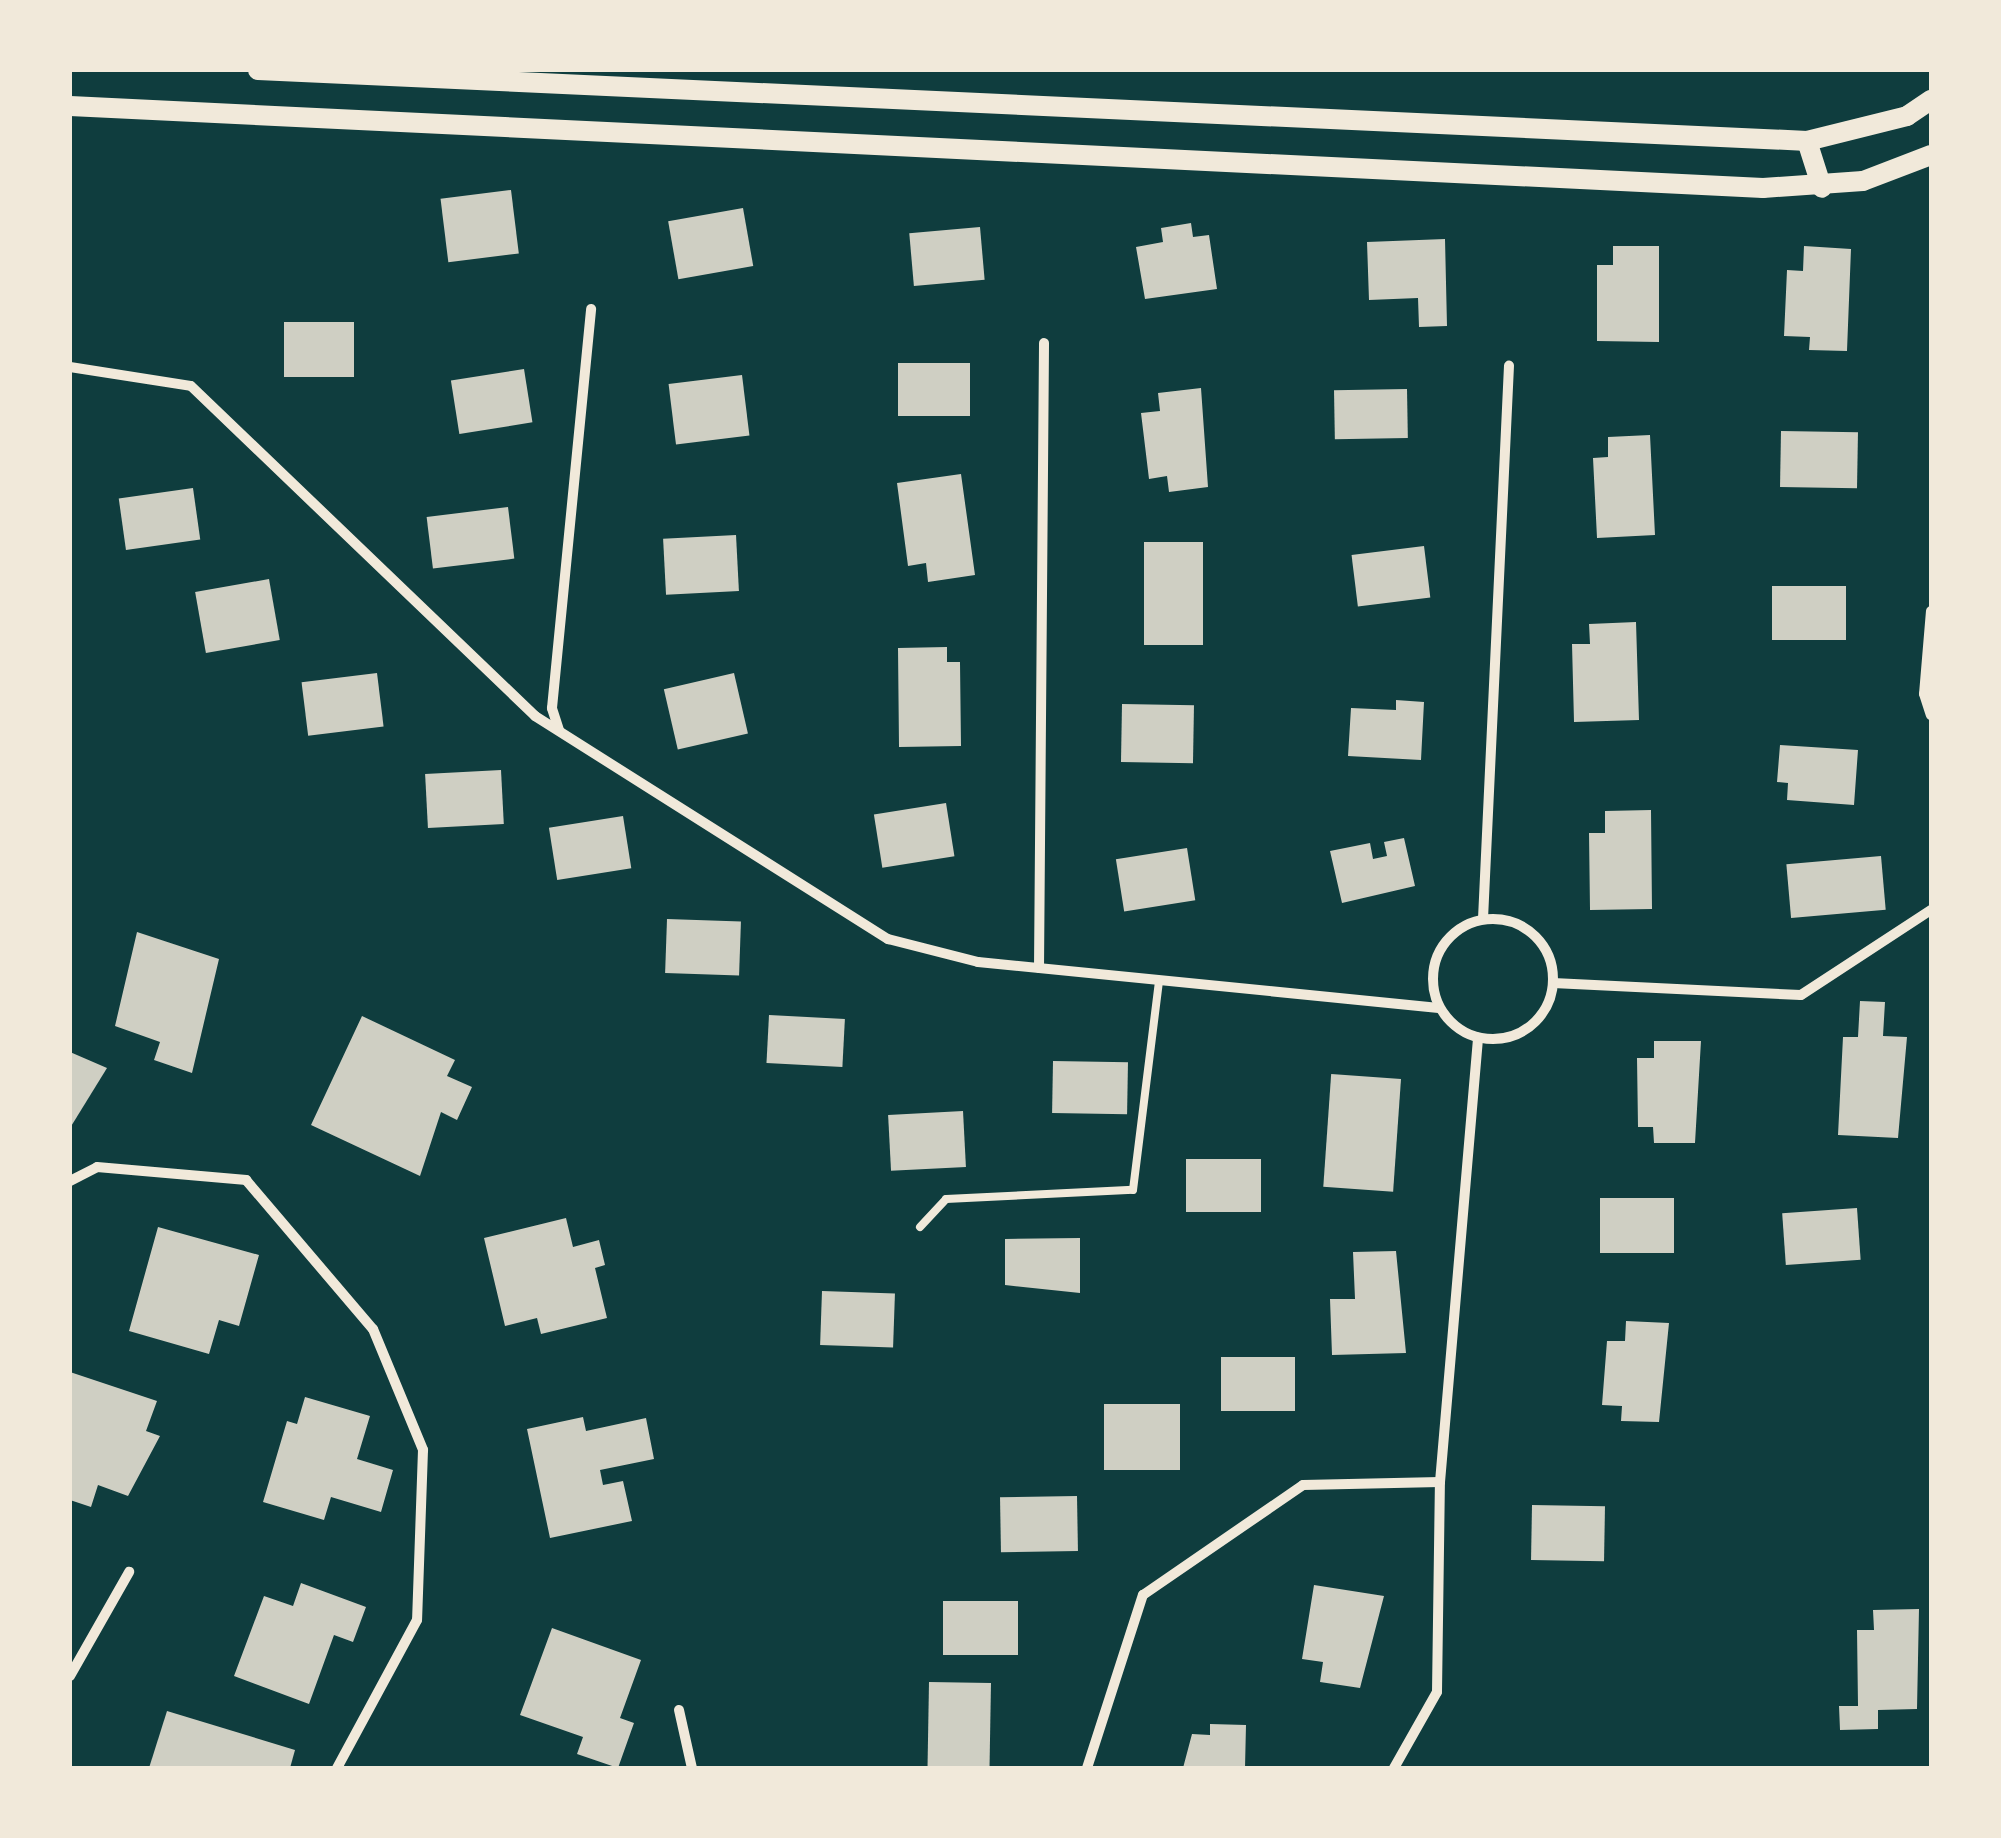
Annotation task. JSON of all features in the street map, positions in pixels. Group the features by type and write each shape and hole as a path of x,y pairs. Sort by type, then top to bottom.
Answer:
{"main road":[{"path":"258,70 1808,142 1907,116 1931,100"},
{"path":"70,106 1822,188 1931,155"},
{"path":"1808,142 1822,188"}],"street":[{"path":"560,731 552,708 591,309"},
{"path":"1039,968 1044,343"},
{"path":"1484,919 1508,366"},
{"path":"70,367 191,386 560,731 888,939 1039,968 1439,1008 1478,1038 1520,1034 1548,1004 1553,984 1552,962 1527,929 1484,919 1447,939 1433,966 1439,1008"},
{"path":"1931,611 1924,694 1931,715"},
{"path":"1553,984 1801,995 1931,910"},
{"path":"1394,1768 1437,1692 1440,1482 1478,1038"},
{"path":"70,1181 97,1167 246,1180 373,1329 423,1450 417,1620 337,1768"},
{"path":"1086,1768 1142,1596 1304,1485 1440,1482"},
{"path":"70,1676 129,1572"},
{"path":"679,1710 692,1768"}],"lane":[{"path":"920,1227 946,1199 1119,1198 1133,1190 1159,980"}],"building":[{"path":"511,190 519,254 448,262 441,199"},
{"path":"743,208 753,266 678,279 668,221"},
{"path":"1191,223 1193,237 1209,235 1217,289 1145,299 1136,247 1163,242 1161,228"},
{"path":"980,227 985,280 914,286 909,233"},
{"path":"1445,239 1447,326 1419,327 1418,298 1369,300 1367,242"},
{"path":"1613,246 1659,246 1659,342 1597,341 1597,265 1613,265"},
{"path":"1804,246 1851,249 1847,351 1809,350 1810,337 1784,336 1787,270 1803,271"},
{"path":"284,322 354,322 354,377 284,377"},
{"path":"898,363 970,363 970,416 898,416"},
{"path":"524,369 532,422 459,434 451,381"},
{"path":"742,375 749,436 676,445 669,384"},
{"path":"1201,388 1208,487 1169,492 1167,476 1149,479 1141,413 1160,411 1158,393"},
{"path":"1407,389 1408,438 1335,439 1334,390"},
{"path":"1781,431 1858,432 1857,488 1780,487"},
{"path":"1650,435 1655,535 1597,538 1593,458 1608,457 1608,437"},
{"path":"961,474 975,575 928,582 926,563 908,566 897,483"},
{"path":"193,488 200,539 126,550 119,498"},
{"path":"508,507 514,559 433,569 427,517"},
{"path":"736,535 739,591 666,595 663,539"},
{"path":"1144,542 1203,542 1203,645 1144,645"},
{"path":"1424,546 1430,598 1358,607 1352,555"},
{"path":"269,579 280,640 206,653 195,592"},
{"path":"1772,586 1846,586 1846,640 1772,640"},
{"path":"1636,622 1639,720 1574,722 1572,644 1590,644 1589,624"},
{"path":"947,647 947,662 960,662 961,746 899,747 898,648"},
{"path":"377,673 384,727 308,736 302,682"},
{"path":"734,673 748,733 678,750 664,689"},
{"path":"1396,700 1424,702 1421,760 1348,756 1351,708 1396,710"},
{"path":"1122,704 1194,705 1193,763 1121,762"},
{"path":"1780,745 1858,750 1854,805 1787,800 1788,783 1777,782"},
{"path":"501,770 504,824 428,828 425,774"},
{"path":"946,803 954,856 882,868 874,814"},
{"path":"1651,810 1652,909 1590,910 1589,833 1605,833 1605,811"},
{"path":"623,816 631,868 557,880 549,828"},
{"path":"1404,838 1415,886 1342,903 1330,851 1370,843 1373,859 1387,856 1384,842"},
{"path":"1187,848 1195,900 1124,912 1116,859"},
{"path":"1881,856 1886,910 1791,918 1786,864"},
{"path":"667,919 741,922 739,976 665,973"},
{"path":"137,932 219,959 192,1073 154,1060 160,1042 115,1026"},
{"path":"1860,1001 1885,1002 1883,1036 1907,1037 1898,1138 1838,1135 1843,1037 1858,1037"},
{"path":"769,1015 845,1019 842,1067 766,1063"},
{"path":"362,1016 455,1060 447,1076 472,1087 457,1120 441,1112 420,1176 311,1125"},
{"path":"1654,1041 1701,1041 1695,1143 1654,1143 1653,1127 1638,1127 1637,1058 1654,1058"},
{"path":"70,1052 107,1068 70,1128"},
{"path":"1053,1061 1128,1062 1127,1114 1052,1113"},
{"path":"1331,1074 1401,1079 1393,1192 1323,1187"},
{"path":"963,1111 966,1167 891,1171 888,1115"},
{"path":"1186,1159 1261,1159 1261,1212 1186,1212"},
{"path":"1600,1198 1674,1198 1674,1253 1600,1253"},
{"path":"1857,1208 1861,1260 1786,1265 1782,1213"},
{"path":"566,1218 573,1247 599,1240 605,1265 595,1268 607,1318 541,1334 537,1318 505,1326 484,1238"},
{"path":"158,1227 259,1255 239,1326 219,1320 209,1354 129,1331"},
{"path":"1080,1238 1080,1293 1005,1285 1005,1239"},
{"path":"1396,1251 1406,1353 1332,1355 1330,1299 1355,1299 1353,1252"},
{"path":"822,1291 895,1294 893,1348 820,1345"},
{"path":"1626,1321 1669,1323 1659,1422 1621,1421 1622,1406 1602,1405 1607,1341 1625,1341"},
{"path":"1221,1357 1295,1357 1295,1411 1221,1411"},
{"path":"70,1372 157,1401 146,1431 160,1436 128,1496 98,1485 91,1507 70,1500"},
{"path":"305,1397 370,1416 357,1459 393,1470 381,1512 331,1497 324,1520 263,1502 287,1421 297,1424"},
{"path":"1104,1404 1180,1404 1180,1470 1104,1470"},
{"path":"583,1417 586,1431 646,1418 654,1459 600,1470 603,1485 623,1481 632,1521 550,1538 527,1429"},
{"path":"1077,1496 1078,1551 1001,1552 1000,1497"},
{"path":"1532,1505 1605,1506 1604,1561 1531,1560"},
{"path":"301,1583 366,1607 353,1642 334,1635 309,1704 234,1676 264,1596 293,1606"},
{"path":"1314,1585 1384,1596 1360,1688 1320,1682 1323,1662 1302,1659"},
{"path":"943,1601 1018,1601 1018,1655 943,1655"},
{"path":"1919,1609 1917,1709 1878,1710 1878,1729 1840,1730 1839,1706 1858,1706 1857,1630 1874,1630 1873,1610"},
{"path":"552,1628 641,1660 620,1718 634,1723 618,1768 577,1754 583,1737 520,1715"},
{"path":"929,1682 991,1683 990,1768 928,1767"},
{"path":"167,1711 295,1750 290,1768 149,1768"},
{"path":"1210,1724 1246,1725 1245,1768 1183,1768 1192,1734 1210,1735"}]}
